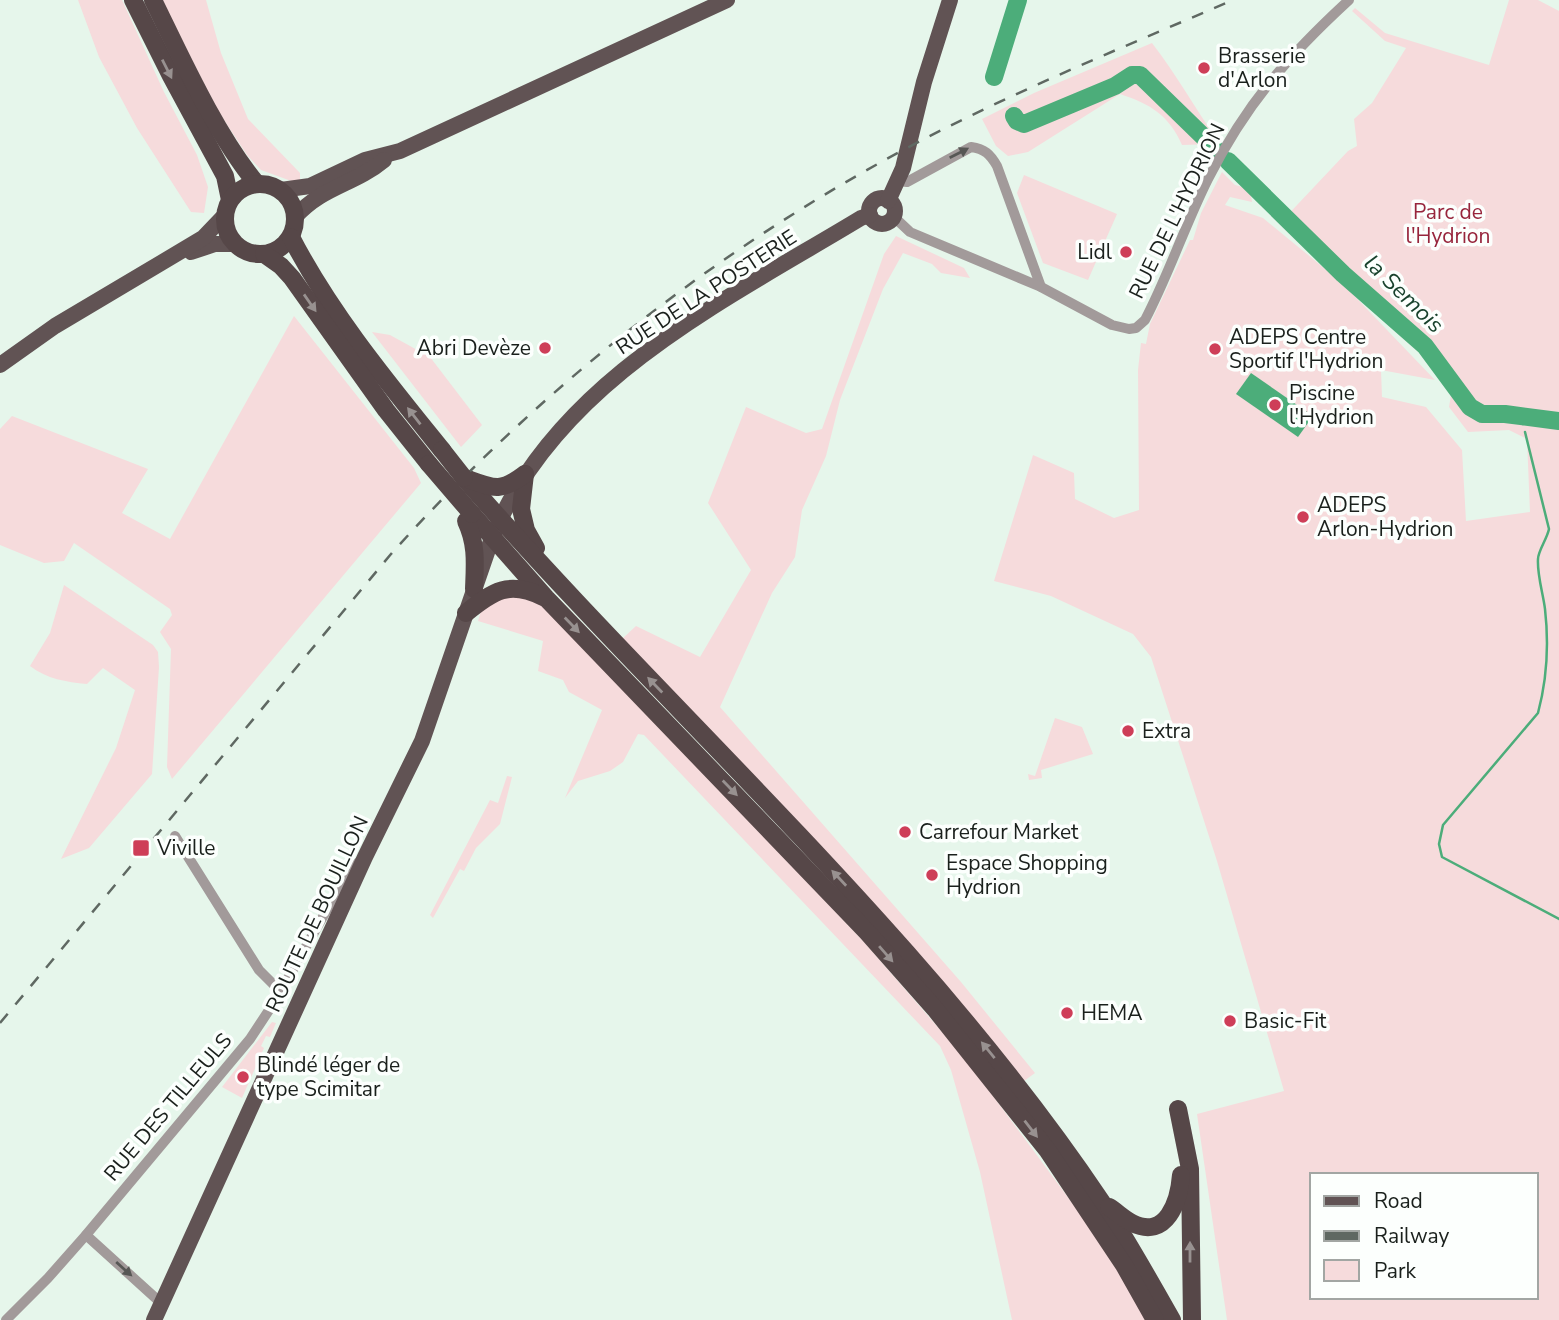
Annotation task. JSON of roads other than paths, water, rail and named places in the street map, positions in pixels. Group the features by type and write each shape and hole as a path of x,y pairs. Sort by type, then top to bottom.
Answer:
{"highway":[{"path":"133,0 225,176 226,231 234,244 243,250 264,254 281,266 386,410 435,457 489,494 500,518 538,560 877,918 1015,1083 1102,1202 1172,1320"},
{"path":"153,0 237,160 256,183"},
{"path":"227,207 241,188 256,183 269,184 281,190 293,207 295,217 291,237 284,245 264,254"},
{"path":"291,237 307,268 387,381 435,457 448,487 469,518 492,538 867,932 958,1037 1048,1151 1124,1265 1155,1320"},
{"path":"489,494 509,486 525,474"},
{"path":"525,474 521,509 526,530 537,550 538,560"},
{"path":"469,518 475,548 474,589"},
{"path":"466,613 499,590 515,588 547,598"},
{"path":"1102,1202 1133,1224 1148,1226 1162,1222 1174,1210 1181,1175 1176,1133 1178,1109 1190,1169 1192,1320"}],"main road":[{"path":"281,190 310,186 365,160 391,154 727,0"},
{"name":"RUE DE LA POSTERIE","path":"891,209 924,82 950,0"},
{"path":"295,217 318,195 374,168 391,154"},
{"name":"RUE DE LA POSTERIE","path":"500,518 525,474 559,431 645,354 738,292 870,215 869,208 874,201 882,198 891,209"},
{"path":"0,365 67,319 203,238 227,207"},
{"path":"172,258 215,244 234,244"},
{"name":"ROUTE DE BOUILLON","path":"154,1320 365,857 422,741 500,518"}],"street":[{"name":"RUE DE L'HYDRION","path":"891,209 910,232 1041,287 1112,325 1136,328 1145,320 1189,220 1232,135 1256,98 1284,64 1349,0"},
{"path":"898,181 907,183 971,147 981,148 991,155 1041,287"},
{"path":"175,836 278,996 299,1002"},
{"name":"RUE DES TILLEULS","path":"6,1320 86,1235 250,1039 278,996 349,872 365,857"},
{"path":"278,996 299,1002"},
{"path":"86,1235 161,1303"}],"waterway":[{"name":"la Semois","path":"994,77 1018,0"},
{"name":"la Semois","path":"1014,116 1024,124 1115,86 1132,75 1140,75 1215,148"},
{"name":"la Semois","path":"1228,161 1343,274 1425,346 1470,407 1482,414 1559,421"},
{"name":"la Semois","path":"1520,416 1523,424"},
{"path":"1525,432 1549,529 1538,559 1547,635 1541,700 1538,713 1443,825 1439,844 1442,857 1559,919"}],"railway":[{"path":"0,1023 391,554 449,492 574,375 709,270 780,222 853,178 1003,100 1233,0"}],"place":[{"name":"Brasserie d'Arlon","path":"1204,68"},
{"name":"Lidl","path":"1126,252"},
{"name":"Abri Devèze","path":"545,348"},
{"name":"ADEPS Centre Sportif l'Hydrion","path":"1215,349"},
{"name":"Piscine l'Hydrion","path":"1275,405"},
{"name":"ADEPS Arlon-Hydrion","path":"1303,517"},
{"name":"Extra","path":"1128,731"},
{"name":"Carrefour Market","path":"905,832"},
{"name":"Viville","path":"141,848"},
{"name":"Espace Shopping Hydrion","path":"932,875"},
{"name":"HEMA","path":"1067,1013"},
{"name":"Basic-Fit","path":"1230,1021"},
{"name":"Blindé léger de type Scimitar","path":"243,1077"}],"park label":[{"name":"Parc de l'Hydrion","path":"1448,224"}]}
